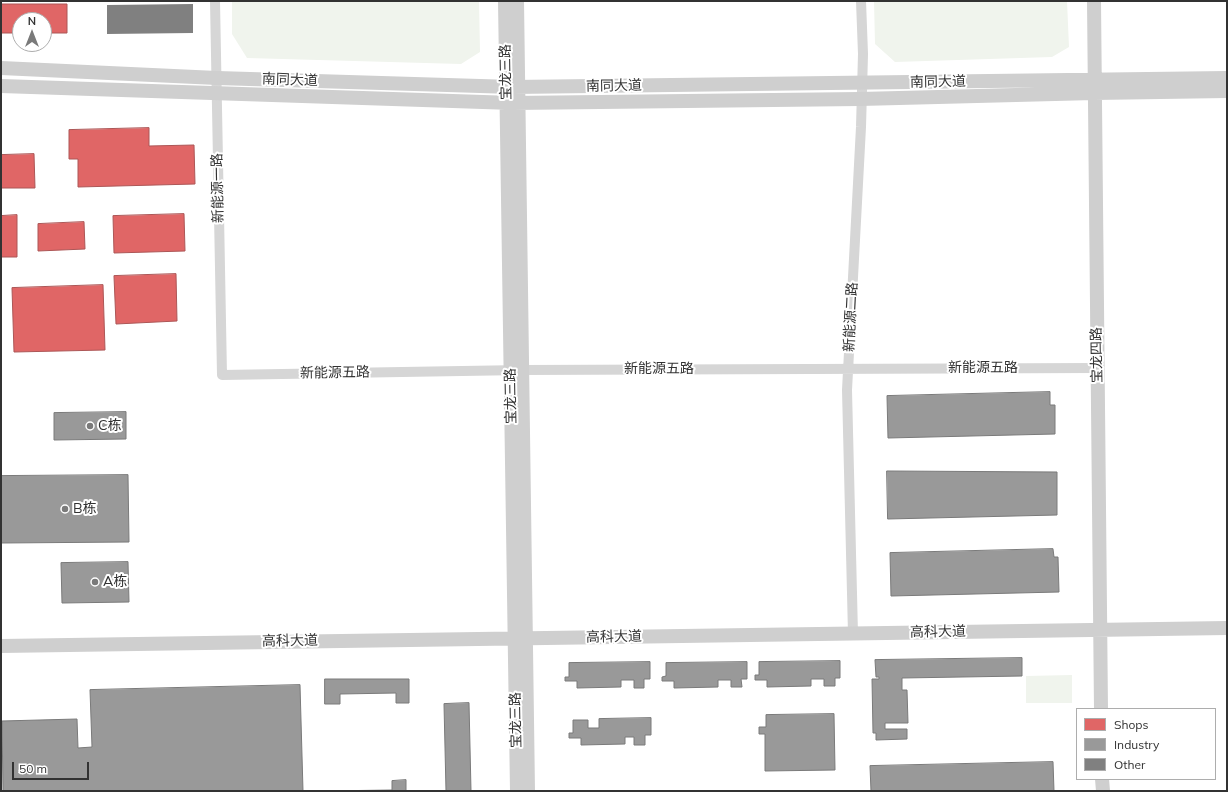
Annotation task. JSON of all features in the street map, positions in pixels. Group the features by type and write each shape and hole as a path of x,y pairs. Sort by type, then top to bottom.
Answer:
{"street":[{"name":"新能源一路","path":"215,1 222,375"},
{"name":"宝龙三路","path":"505,1 512,87"},
{"name":"宝龙三路","path":"517,1 512,87 520,638 517,791"},
{"name":"新能源二路","path":"853,634 847,390 862,99 861,1"},
{"name":"宝龙四路","path":"1094,1 1101,708"},
{"name":"南同大道","path":"1,68 216,78 512,87 862,83 1094,86 1227,91"},
{"name":"南同大道","path":"1,86 512,103 862,99 1227,78"},
{"name":"新能源五路","path":"222,375 516,370 1097,368"},
{"name":"高科大道","path":"1,646 1227,628"},
{"name":"宝龙三路","path":"520,638 528,791"},
{"path":"1102,780 1103,791"}],"shaded area":[{"path":"232,1 479,1 480,52 461,64 247,58 232,34"},
{"path":"874,1 1067,1 1069,47 1052,57 895,62 875,44"},
{"path":"1072,675 1072,703 1026,703 1026,676"}],"building: Shops":[{"path":"1,4 67,4 67,33 52,33 52,12 12,12 12,33 1,33"},
{"path":"149,128 149,146 194,145 195,184 78,187 78,159 69,159 69,130"},
{"path":"34,154 35,188 1,188 1,155"},
{"path":"184,214 185,251 114,253 113,216"},
{"path":"17,215 17,257 1,257 1,216"},
{"path":"84,222 85,249 38,251 38,224"},
{"path":"176,274 177,321 116,324 114,276"},
{"path":"103,285 105,350 14,352 12,288"}],"building: Industry":[{"path":"1050,392 1050,405 1055,405 1055,434 888,438 887,396"},
{"name":"C栋","path":"126,412 126,439 54,440 54,413"},
{"path":"887,471 1057,472 1057,515 888,519"},
{"name":"B栋","path":"128,475 129,542 1,543 1,476"},
{"path":"1053,549 1054,557 1058,557 1059,592 891,596 890,553"},
{"name":"A栋","path":"128,562 129,602 62,603 61,563"},
{"path":"1022,658 1022,676 902,678 902,690 907,690 908,723 885,723 885,729 907,729 907,739 876,740 876,733 873,733 872,679 879,679 879,677 876,677 875,660"},
{"path":"840,661 840,678 835,678 835,686 824,686 824,679 811,679 811,686 767,687 767,680 755,680 755,675 759,675 759,662"},
{"path":"650,662 650,679 644,679 644,688 634,688 634,680 621,680 621,687 577,688 577,681 565,681 565,677 569,677 569,663"},
{"path":"747,662 747,679 741,679 742,687 731,687 731,680 718,680 718,687 674,688 674,681 662,681 662,677 666,676 666,663"},
{"path":"325,679 409,679 409,703 396,703 396,693 340,694 340,704 325,704"},
{"path":"300,685 303,791 3,791 2,721 77,719 78,748 92,747 90,690"},
{"path":"469,703 471,791 446,791 444,704"},
{"path":"834,714 835,770 765,771 765,734 759,734 759,727 766,727 766,715"},
{"path":"651,718 651,735 645,735 645,745 634,745 634,737 625,737 625,744 581,745 581,738 569,738 569,733 573,733 573,720 588,720 588,728 599,728 599,719"},
{"path":"1053,762 1054,791 871,791 870,766"},
{"path":"406,780 406,791 324,791 392,790 392,781"}],"building: Other":[{"path":"193,4 193,33 107,34 107,5"}],"place":[{"name":"C栋","path":"90,426"},
{"name":"B栋","path":"65,509"},
{"name":"A栋","path":"95,582"}]}
